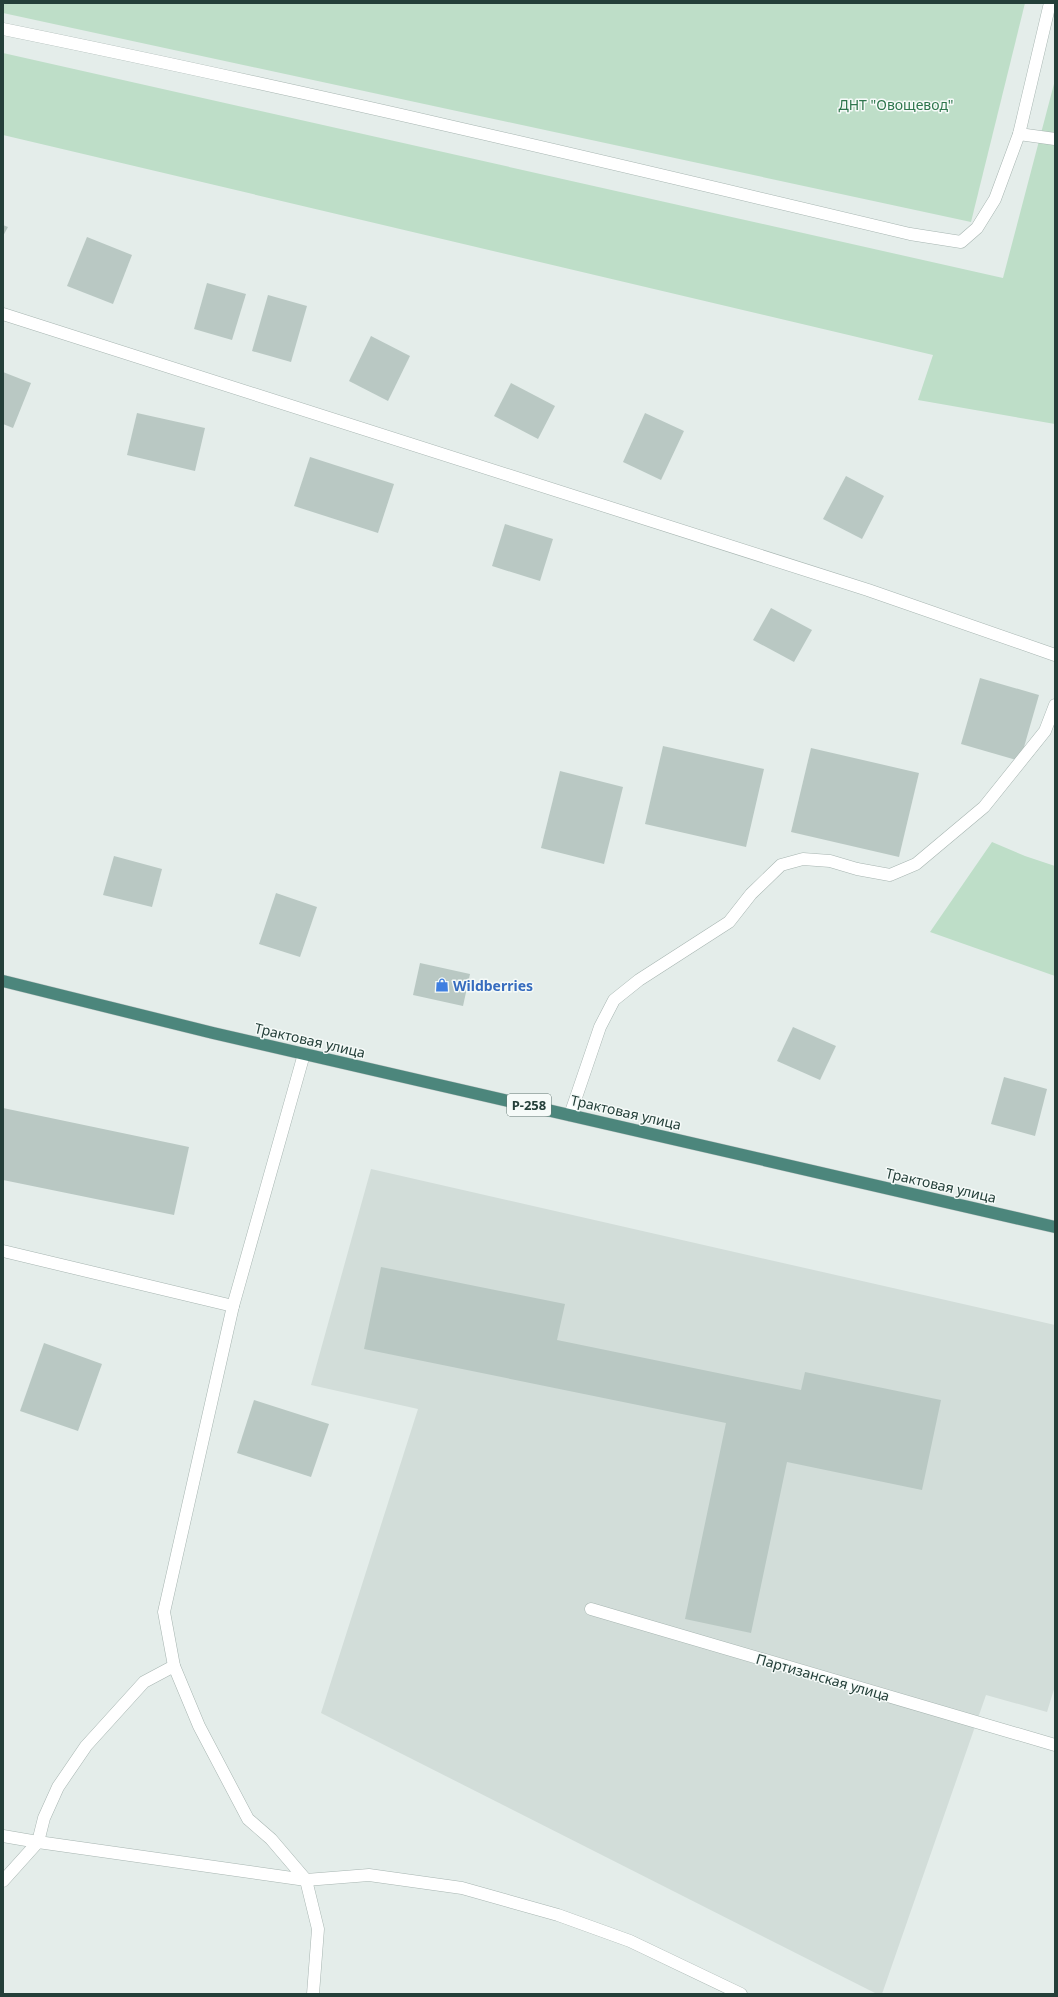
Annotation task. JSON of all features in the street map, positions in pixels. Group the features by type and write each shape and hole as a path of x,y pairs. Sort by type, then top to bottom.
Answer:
{"highway":[{"name":"Трактовая улица","path":"3,981 304,1054 1055,1227"}],"street":[{"path":"3,29 201,70 556,149 910,234 961,242 977,228 995,199 1019,134 1050,3"},
{"path":"1019,134 1055,139"},
{"path":"3,314 868,590 1055,655"},
{"path":"570,1115 600,1026 614,1000 639,980 729,922 751,894 781,865 803,859 830,861 858,869 890,875 916,864 984,808 1045,731 1055,705"},
{"path":"304,1054 233,1306 164,1612 174,1666 199,1726 248,1819 271,1839 306,1880 318,1929 313,1994"},
{"path":"3,1251 233,1306"},
{"name":"Партизанская улица","path":"591,1609 1055,1745"},
{"path":"3,1881 38,1842 44,1818 58,1787 86,1746 144,1682 174,1666"},
{"path":"3,1836 306,1880 369,1875 462,1888 558,1915 630,1941 741,1994"}],"shaded area":[{"path":"371,1169 1055,1325 1055,1686 1047,1712 986,1695 882,1994 877,1994 321,1713 418,1409 311,1385"}],"green space":[{"name":"ДНТ \"Овощевод\"","path":"3,3 1025,3 971,222 3,13"},
{"path":"3,53 1003,278 1055,80 1055,424 918,400 933,355 3,135"},
{"path":"992,842 1025,856 1055,866 1055,976 930,932"}],"building":[{"path":"3,225 8,227 3,236"},
{"path":"87,237 132,255 113,304 67,286"},
{"path":"207,283 246,294 232,340 194,329"},
{"path":"268,295 307,306 291,362 252,351"},
{"path":"371,336 410,356 388,401 349,381"},
{"path":"3,372 31,383 13,428 3,424"},
{"path":"511,383 555,406 538,439 494,416"},
{"path":"137,413 205,428 195,471 127,455"},
{"path":"645,413 684,431 661,480 623,462"},
{"path":"310,457 394,484 378,533 294,506"},
{"path":"846,476 884,496 862,539 823,519"},
{"path":"505,524 553,539 540,581 492,566"},
{"path":"771,608 812,630 794,662 753,640"},
{"path":"980,678 1039,695 1020,761 961,744"},
{"path":"663,746 764,769 746,847 645,824"},
{"path":"811,748 919,773 899,857 791,832"},
{"path":"560,771 623,787 604,864 541,848"},
{"path":"114,856 162,869 152,907 103,895"},
{"path":"276,893 317,907 300,957 259,944"},
{"name":"Wildberries","path":"420,963 470,974 463,1006 413,995"},
{"path":"793,1027 836,1046 820,1080 777,1061"},
{"path":"1004,1077 1047,1089 1035,1136 991,1124"},
{"path":"3,1108 189,1147 174,1215 3,1180"},
{"path":"381,1267 565,1304 557,1340 801,1390 805,1372 941,1400 922,1490 787,1462 751,1633 685,1619 726,1423 364,1349"},
{"path":"44,1343 102,1364 78,1431 20,1411"},
{"path":"254,1400 329,1424 311,1477 237,1453"}],"place":[{"name":"Wildberries","path":"442,985"}]}
